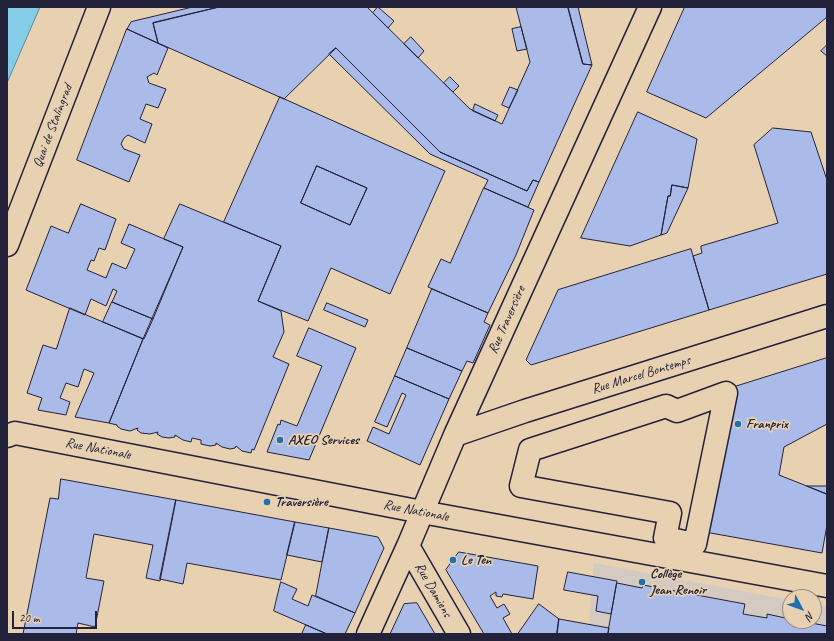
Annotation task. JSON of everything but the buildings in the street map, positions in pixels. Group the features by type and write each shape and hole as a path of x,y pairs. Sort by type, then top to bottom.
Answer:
{"street":[{"name":"Quai de Stalingrad","path":"7,244 99,7"},
{"name":"Rue Traversière","path":"368,634 408,546 455,434 650,7"},
{"name":"Rue Marcel Bontemps","path":"455,434 827,316"},
{"path":"726,393 695,544 665,538 670,513 521,486 530,450 666,406 677,411 726,393"},
{"name":"Rue Nationale","path":"7,436 15,433 422,512 827,586"},
{"name":"Rue Damiens","path":"408,546 459,634"}],"shaded area":[{"name":"Collège Jean Renoir","path":"594,563 782,598 782,629 822,629 822,606 827,607 827,634 588,634"}],"water":[{"path":"7,7 40,7 7,83"}],"place":[{"name":"Franprix","path":"738,424"},
{"name":"AXEO Services","path":"280,440"},
{"name":"Traversière","path":"267,502"},
{"name":"Le Ten","path":"453,560"},
{"name":"Collège Jean Renoir","path":"642,582"}]}
